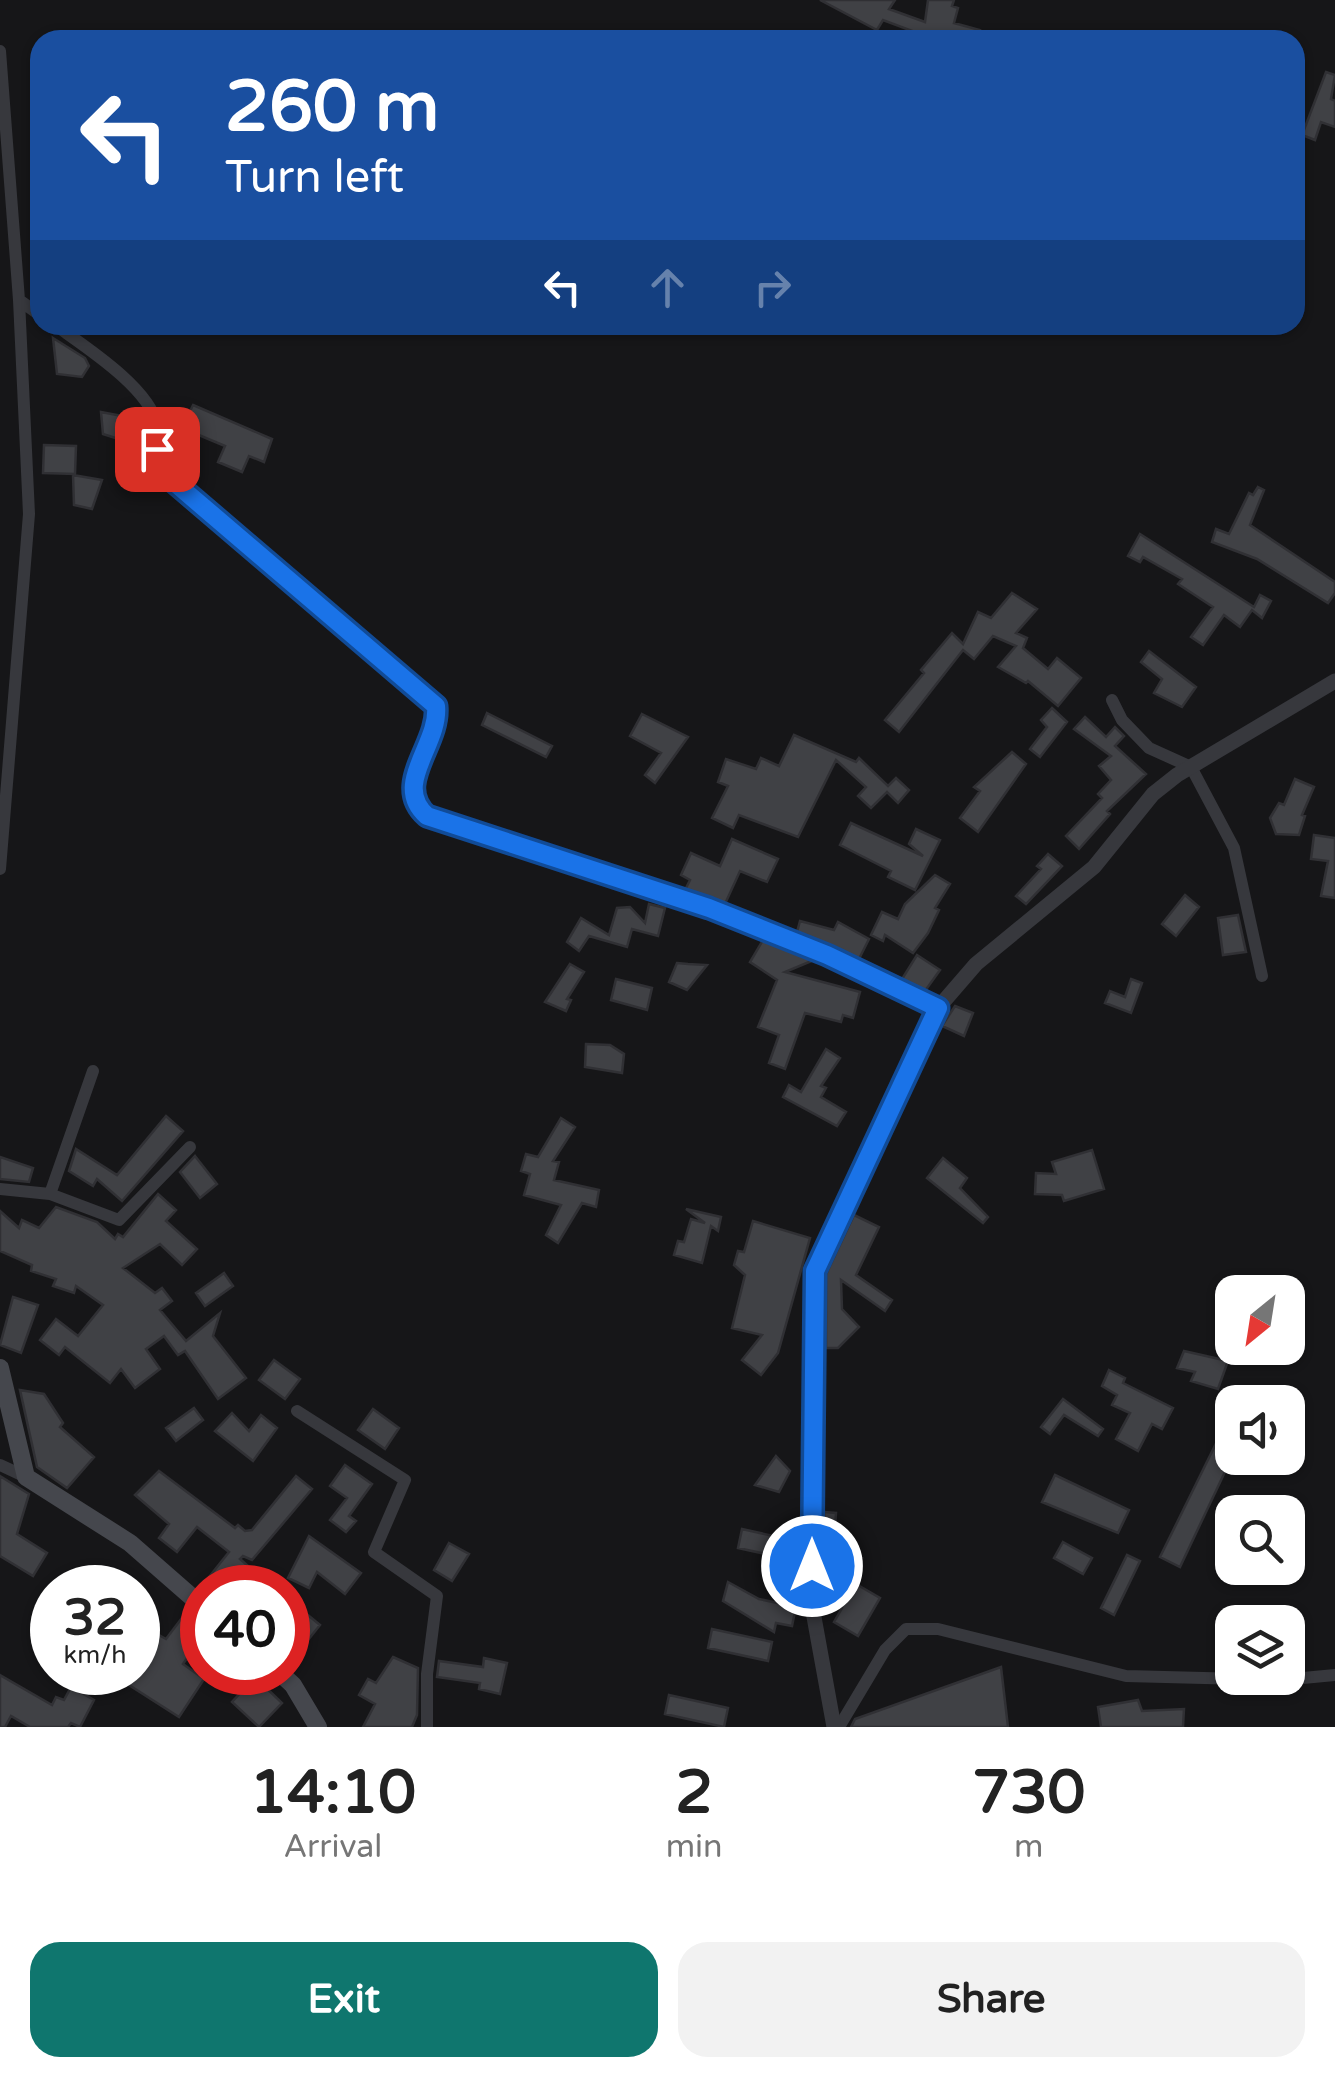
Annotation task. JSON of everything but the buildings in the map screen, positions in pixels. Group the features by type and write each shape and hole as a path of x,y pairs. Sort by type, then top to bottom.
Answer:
{"main road":[{"path":"0,1368 26,1477 130,1543 180,1587"},
{"path":"299,1695 318,1727"}],"street":[{"path":"0,51 19,300 29,514 0,869"},
{"path":"19,300 30,307"},
{"path":"69,335 108,363 149,407 156,423 158,466 436,706 437,722 411,793 416,806 427,816 709,908 827,955 938,1008"},
{"path":"836,1727 812,1606 815,1271 938,1008 976,964 1094,867 1153,794 1335,681"},
{"path":"1112,700 1122,720 1149,748 1191,768 1234,848 1262,976"},
{"path":"50,1194 93,1071"},
{"path":"0,1190 50,1194 119,1220 190,1147"},
{"path":"297,1411 405,1480 374,1552 437,1596 427,1674 427,1727"},
{"path":"0,1466 26,1477"},
{"path":"836,1727 885,1650 906,1628 938,1629 1126,1676 1282,1680 1335,1674"}],"route":[{"path":"157,449 158,466 174,482 436,706 437,722 414,776 411,793 416,806 427,816 709,908 827,955 938,1008 926,1026 875,1150 828,1236 815,1271 812,1566"}]}
